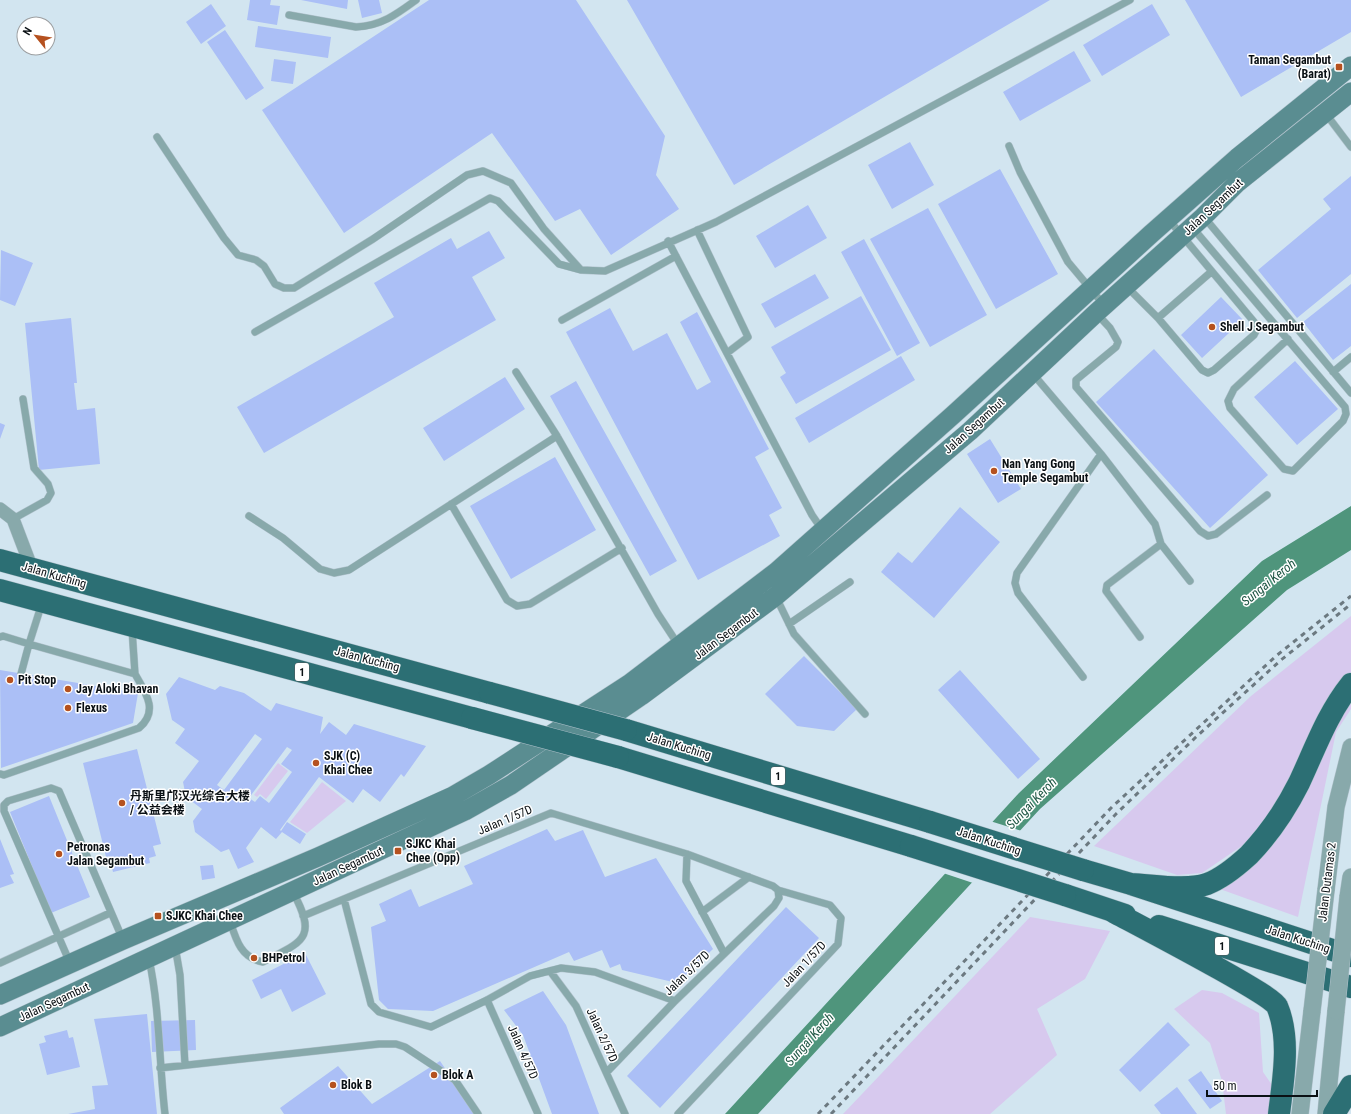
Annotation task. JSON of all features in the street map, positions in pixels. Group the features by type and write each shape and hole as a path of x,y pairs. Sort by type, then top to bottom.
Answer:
{"highway":[{"name":"Jalan Kuching","path":"0,560 626,730 1131,884 1351,956"},
{"name":"1","path":"0,590 42,603 618,757 911,846 1351,987"},
{"path":"1131,884 1194,886 1207,884 1217,879 1241,862 1269,833 1283,811 1299,783 1311,752 1339,699 1351,684"},
{"path":"1112,911 1247,984 1277,1004 1283,1025 1284,1070 1280,1114"},
{"path":"1334,1114 1351,1086"}],"main road":[{"name":"Jalan Segambut","path":"0,1027 466,811 511,785 641,696 776,596 970,432 1100,309 1192,227 1238,183 1324,113 1346,83"},
{"name":"Jalan Segambut","path":"0,995 123,940 318,857 453,796 489,775 629,684 776,572 953,415 1168,218 1237,158 1346,83"}],"street":[{"path":"0,509 13,519 32,569"},
{"name":"Jalan Dutamas 2","path":"1300,1114 1336,807 1349,763 1351,747"},
{"name":"Jalan Dutamas 2","path":"1326,1114 1351,878"}],"lane":[{"path":"289,15 356,27 366,27 391,18 416,0"},
{"path":"255,332 490,198 498,201 559,264 581,270 605,271 716,222 1130,0"},
{"path":"1324,113 1351,147"},
{"path":"157,137 224,238 238,255 256,260 264,266 275,284 284,288 294,288 373,239 467,175 483,171 511,183 544,229 581,270"},
{"path":"1009,146 1009,150 1023,179 1068,262 1090,290 1118,342 1116,347 1076,380 1076,387 1200,530 1208,536 1216,534 1267,495"},
{"path":"1168,218 1192,227 1333,372 1351,393"},
{"path":"1126,286 1158,318 1202,370 1208,374 1254,335 1257,329 1255,323 1211,272 1192,227"},
{"path":"1192,227 1288,339 1345,407 1346,414 1343,421 1292,471 1284,469 1230,408 1228,401 1234,389 1288,339"},
{"path":"697,230 748,337 727,354"},
{"path":"668,242 812,515 823,531"},
{"path":"562,320 676,256"},
{"path":"1158,318 1211,272"},
{"path":"1333,372 1351,357"},
{"path":"516,372 556,436 622,548 658,614 679,646"},
{"path":"1032,373 1101,454 1155,524 1161,544 1190,581"},
{"path":"13,519 47,500 51,493 48,484 34,468 23,399"},
{"path":"249,516 283,538 320,569 334,574 349,570 556,436"},
{"path":"1083,677 1018,593 1015,583 1017,573 1101,454"},
{"path":"451,504 508,600 517,606 530,604 622,548"},
{"path":"1140,638 1106,591 1107,585 1161,544"},
{"path":"789,624 850,582"},
{"path":"776,596 794,634 865,714"},
{"path":"21,674 42,603"},
{"path":"0,774 4,776 139,728 146,722 150,715 148,696 135,674 132,626"},
{"path":"0,637 3,636 135,674"},
{"path":"70,963 4,811 4,805 8,801 51,788 59,791 110,913 123,940"},
{"name":"Jalan 1/57D","path":"303,916 551,813 687,854 773,886 778,890 830,905 841,918 838,944 678,1114"},
{"path":"687,854 686,881 724,953"},
{"path":"702,912 749,877"},
{"name":"Jalan 3/57D","path":"607,1072 675,1001 774,906 779,898 778,890"},
{"path":"230,921 238,943 247,956 254,960 263,962 297,944 305,933 300,905 293,891"},
{"path":"344,899 371,1004 379,1012 431,1027 487,1000 530,976 561,968 595,972 675,1001"},
{"path":"0,963 110,913"},
{"path":"175,946 180,975 185,1065"},
{"path":"149,958 155,987 160,1068 165,1114"},
{"name":"Jalan 2/57D","path":"550,971 576,1006 625,1114"},
{"name":"Jalan 4/57D","path":"487,1000 538,1114"},
{"path":"160,1068 379,1044 396,1044 416,1053 455,1080 478,1114"}],"shaded area":[{"path":"1351,616 1351,674 1255,837 1202,873 1177,875 1094,846 1251,696"},
{"path":"1351,692 1351,709 1336,732 1298,917 1217,888 1263,849"},
{"path":"278,763 288,771 266,799 260,794 257,797 254,795"},
{"path":"322,782 346,801 307,833 290,822"},
{"path":"1030,917 1110,931 1085,979 1037,1009 1057,1055 990,1114 843,1114"},
{"path":"1202,990 1222,993 1259,1013 1263,1072 1274,1088 1275,1114 1226,1114 1222,1081 1210,1043 1174,1009"}],"water":[{"name":"Sungai Keroh","path":"1351,506 1351,550 1287,590 1040,809 758,1114 725,1114 1019,793 1262,561"}],"pier":[{"path":"990,821 1022,831 973,883 943,873"}],"building":[{"path":"250,0 271,0 270,5 280,6 277,25 247,20"},
{"path":"301,0 348,0 347,9"},
{"path":"358,0 379,0 382,13 362,18"},
{"path":"429,0 576,0 665,136 656,175 679,209 611,255 580,209 555,221 492,133 344,233 262,110"},
{"path":"627,0 1050,0 734,185"},
{"path":"1185,0 1351,0 1351,32 1241,97"},
{"path":"211,4 226,26 201,44 186,22"},
{"path":"1152,4 1170,35 1102,76 1083,45"},
{"path":"258,26 331,37 328,58 255,47"},
{"path":"225,30 264,88 246,100 207,42"},
{"path":"1074,51 1091,81 1020,121 1003,92"},
{"path":"274,59 296,62 293,84 271,81"},
{"path":"910,142 934,185 892,209 868,165"},
{"path":"1000,169 1058,274 996,309 938,204"},
{"path":"1351,176 1351,274 1297,318 1258,270 1331,209 1323,199"},
{"path":"808,205 827,238 775,268 756,236"},
{"path":"928,208 987,315 930,347 870,239"},
{"path":"489,231 505,258 472,277 496,320 264,453 237,407 394,317 374,283 451,238 457,249"},
{"path":"864,239 920,343 897,356 841,252"},
{"path":"1,250 33,263 15,306 0,300"},
{"path":"815,274 829,298 775,328 761,304"},
{"path":"1351,284 1351,346 1333,360 1303,322"},
{"path":"861,296 891,350 796,404 780,377 786,373 771,347"},
{"name":"Shell J Segambut","path":"1221,297 1243,320 1202,358 1181,335"},
{"path":"610,308 633,351 667,333 697,390 711,382 680,322 697,312 769,449 755,457 782,508 769,515 780,536 698,580 566,332"},
{"path":"71,318 77,383 74,383 77,410 95,408 100,464 39,470 25,323"},
{"path":"1154,349 1268,475 1210,528 1096,402"},
{"path":"901,356 915,380 809,443 795,418"},
{"path":"1295,361 1338,409 1297,445 1254,397"},
{"path":"505,377 525,409 444,461 423,428"},
{"path":"576,381 677,561 650,576 550,396"},
{"path":"0,423 5,425 0,439"},
{"name":"Nan Yang Gong Temple Segambut","path":"990,439 1021,489 998,503 967,454"},
{"path":"555,457 596,530 511,579 470,506"},
{"path":"960,507 1000,542 934,618 881,572 898,552 912,563"},
{"path":"804,656 857,709 834,731 797,726 765,694"},
{"name":"Flexus","path":"0,670 138,693 133,723 1,768"},
{"path":"960,670 1040,759 1018,779 938,690"},
{"name":"SJK (C) Khai Chee","path":"179,677 215,690 220,686 244,693 271,711 276,703 323,717 320,734 329,722 346,735 354,724 426,746 404,777 401,774 380,802 363,789 353,803 319,777 280,830 281,831 287,822 306,834 300,844 282,832 276,839 261,827 246,848 254,862 238,869 229,849 221,852 195,832 193,821 202,809 186,797 183,782 199,761 175,743 185,729 172,720 166,694","holes":["255,734 262,739 224,790 217,785","287,747 292,750 281,764 292,772 269,803 260,796 255,802 249,798"]},
{"name":"丹斯里邝汉光综合大楼 / 公益会楼","path":"137,749 161,844 153,846 156,856 149,858 150,863 113,872 109,856 106,857 83,763"},
{"path":"49,796 90,897 51,913 10,812"},
{"path":"547,829 555,841 583,830 605,877 656,858 713,949 677,983 622,970 620,964 610,968 602,950 574,961 569,952 433,1011 388,1009 379,1000 371,927 386,921 379,904 411,889 419,907 473,884 464,866"},
{"path":"0,839 14,874 10,875 14,883 0,888"},
{"path":"213,865 215,878 202,880 200,866"},
{"path":"786,907 819,938 660,1108 627,1076"},
{"path":"305,953 326,994 292,1012 281,989 261,999 252,980"},
{"path":"543,991 566,1025 599,1114 552,1114 523,1035 504,1010"},
{"path":"147,1014 157,1114 68,1114 95,1109 92,1086 108,1085 94,1019"},
{"path":"195,1020 196,1050 152,1052 151,1021"},
{"path":"1168,1022 1190,1045 1140,1092 1119,1070"},
{"path":"67,1030 69,1038 73,1037 80,1067 47,1075 39,1044 46,1042 44,1036"},
{"path":"440,1061 476,1114 284,1114 280,1108 338,1066 372,1104"},
{"path":"1201,1071 1222,1101 1210,1109 1188,1080"},
{"path":"1177,1087 1197,1114 1161,1114 1154,1105"}],"railway":[{"path":"818,1114 1112,807 1276,656 1351,596"},
{"path":"831,1114 1116,814 1196,737 1281,660 1351,604"}],"place":[{"name":"Taman Segambut (Barat)","path":"1339,67"},
{"name":"Shell J Segambut","path":"1212,327"},
{"name":"Nan Yang Gong Temple Segambut","path":"994,471"},
{"name":"Pit Stop","path":"10,680"},
{"name":"Jay Aloki Bhavan","path":"68,689"},
{"name":"Flexus","path":"68,708"},
{"name":"SJK (C) Khai Chee","path":"316,763"},
{"name":"丹斯里邝汉光综合大楼 / 公益会楼","path":"122,803"},
{"name":"SJKC Khai Chee (Opp)","path":"398,851"},
{"name":"Petronas Jalan Segambut","path":"59,854"},
{"name":"SJKC Khai Chee","path":"158,916"},
{"name":"BHPetrol","path":"254,958"},
{"name":"Blok A","path":"434,1075"},
{"name":"Blok B","path":"333,1085"}]}
